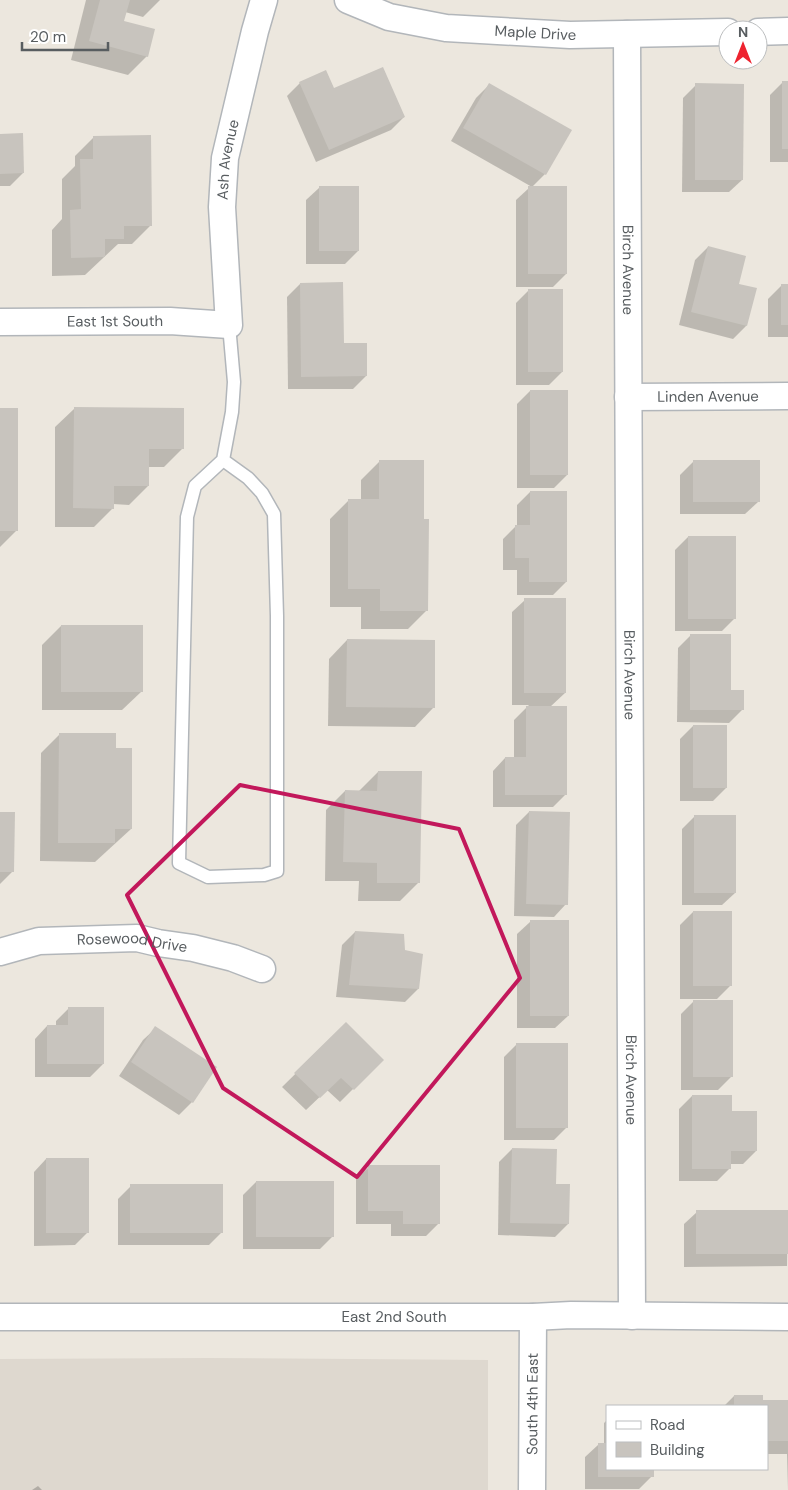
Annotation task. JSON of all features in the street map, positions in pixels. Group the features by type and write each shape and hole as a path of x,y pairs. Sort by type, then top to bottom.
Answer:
{"street":[{"name":"Ash Avenue","path":"229,325 222,207 225,158 264,0"},
{"name":"Maple Drive","path":"348,0 388,17 446,28 570,35 718,32"},
{"path":"768,32 788,32"},
{"name":"Birch Avenue","path":"626,34 632,1316"},
{"name":"East 1st South","path":"0,322 170,321 229,325"},
{"name":"Linden Avenue","path":"628,397 788,396"},
{"name":"Rosewood Drive","path":"0,952 39,941 137,938 193,948 233,958 262,969"},
{"name":"South 4th East","path":"532,1490 533,1316"},
{"name":"East 2nd South","path":"0,1317 632,1316 788,1318"}],"lane":[{"path":"223,460 248,478 262,493 274,514 277,616 277,870 264,875 208,877 179,863 187,517 194,486 223,460 232,412 234,382 229,325"}],"highlighted area":[{"path":"240,785 459,829 520,978 357,1177 223,1088 127,895"}],"shaded area":[{"path":"0,1359 488,1360 488,1490 0,1490"}],"building":[{"path":"100,0 130,0 124,21 155,29 148,57 89,41"},
{"path":"383,67 405,117 329,150 299,82 326,70 334,88"},
{"path":"782,81 788,81 788,149 782,149"},
{"path":"489,83 572,130 546,175 463,128"},
{"path":"695,83 744,84 743,180 695,180"},
{"path":"23,133 24,173 0,174 0,134"},
{"path":"151,135 152,226 124,226 124,239 105,239 105,257 71,258 70,210 81,209 80,159 93,159 93,136"},
{"path":"319,186 359,186 359,251 319,251"},
{"path":"528,186 567,186 567,274 528,274"},
{"path":"708,246 746,256 739,284 757,288 747,326 691,312"},
{"path":"343,282 344,343 367,343 367,376 301,377 300,283"},
{"path":"781,284 788,284 788,325 781,325"},
{"path":"528,289 563,289 563,372 528,372"},
{"path":"530,390 568,390 568,475 530,475"},
{"path":"74,407 184,408 184,449 149,449 149,486 114,486 114,509 73,508"},
{"path":"0,408 18,408 18,531 0,531"},
{"path":"379,460 424,460 424,519 429,519 428,611 380,611 380,589 348,589 348,499 379,499"},
{"path":"693,460 760,460 760,502 693,502"},
{"path":"530,491 567,491 567,582 529,582 529,558 515,558 515,525 530,525"},
{"path":"688,536 736,536 736,619 688,619"},
{"path":"524,598 566,598 566,693 524,693"},
{"path":"61,625 143,625 143,692 61,692"},
{"path":"690,634 731,634 731,690 744,690 744,710 690,710"},
{"path":"347,639 435,640 435,708 346,707"},
{"path":"526,706 567,706 567,795 505,795 505,757 526,757"},
{"path":"693,725 727,725 727,788 693,788"},
{"path":"59,733 116,733 116,748 132,748 132,829 115,829 115,843 58,843"},
{"path":"378,771 422,771 420,883 377,883 377,863 343,862 345,790 377,791"},
{"path":"529,811 570,812 568,905 526,904"},
{"path":"0,812 15,812 14,872 0,872"},
{"path":"694,815 736,815 736,893 694,893"},
{"path":"693,911 732,911 732,986 693,986"},
{"path":"530,920 569,920 569,1016 530,1016"},
{"path":"355,931 404,934 405,950 423,954 419,989 349,985"},
{"path":"693,1000 733,1000 733,1077 693,1077"},
{"path":"68,1007 104,1007 104,1064 47,1064 47,1025 68,1025"},
{"path":"346,1022 384,1060 354,1090 341,1078 320,1098 294,1073"},
{"path":"155,1026 217,1067 193,1103 131,1062"},
{"path":"516,1043 568,1043 568,1128 516,1128"},
{"path":"692,1095 732,1095 732,1111 757,1111 757,1151 731,1151 731,1169 692,1169"},
{"path":"512,1148 557,1149 556,1184 570,1184 569,1224 510,1223"},
{"path":"46,1158 89,1158 89,1233 46,1233"},
{"path":"368,1165 440,1165 440,1224 403,1224 403,1211 368,1211"},
{"path":"256,1181 334,1181 334,1237 256,1237"},
{"path":"130,1184 223,1184 223,1233 130,1233"},
{"path":"696,1210 788,1210 788,1254 696,1254"},
{"path":"734,1395 763,1395 763,1400 788,1400 788,1441 768,1441 768,1405 734,1405"},
{"path":"598,1443 606,1443 606,1470 654,1470 654,1477 598,1477"}]}
